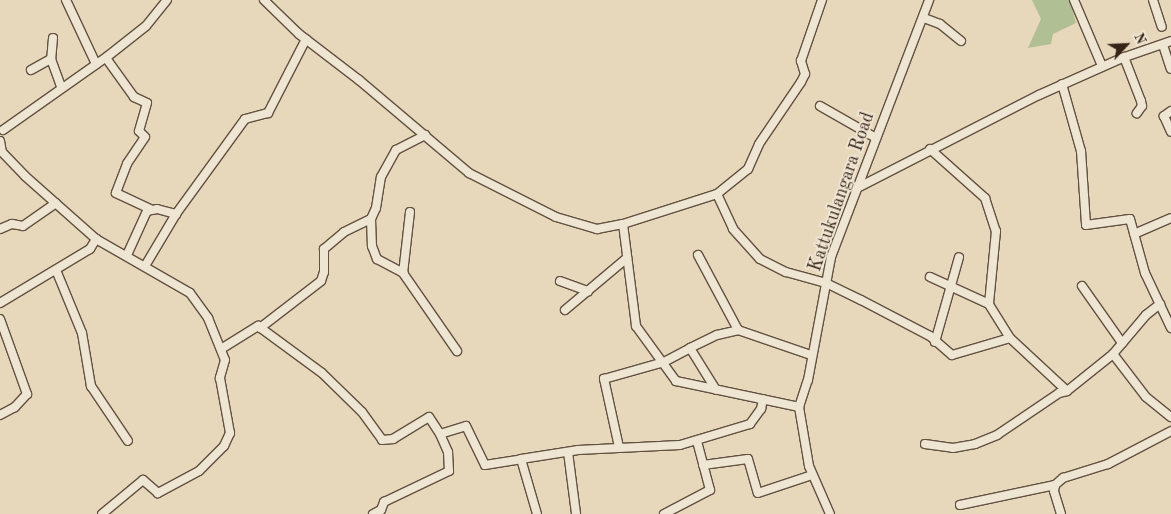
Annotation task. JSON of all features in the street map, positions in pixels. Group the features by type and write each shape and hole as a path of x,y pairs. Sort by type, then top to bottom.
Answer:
{"street":[{"path":"66,0 96,64"},
{"path":"102,514 143,480 158,494 199,470 224,446 230,433 220,378 225,360 208,318 190,294 127,255 96,239 2,152 0,141 1,128 34,110 62,87 106,58 146,26 166,0"},
{"path":"264,0 306,39 469,173 556,217 597,229 623,224 717,194 748,169 759,144 805,74 801,60 822,0"},
{"name":"Kattukulangara Road","path":"830,514 812,475 799,407 808,380 811,355 831,257 924,18 929,0"},
{"path":"1074,0 1102,66"},
{"path":"1152,0 1162,27"},
{"path":"924,18 940,24 961,41"},
{"path":"53,38 51,59 62,87"},
{"path":"145,266 176,214 245,120 268,113 306,39"},
{"path":"857,188 930,149 1062,84 1124,57 1167,43 1171,69"},
{"path":"1124,57 1142,106 1137,113"},
{"path":"106,58 134,97 147,103 139,131 145,137 127,164 116,194 151,209 176,214"},
{"path":"31,70 51,59"},
{"path":"1062,84 1080,151 1086,225 1130,219 1145,273 1171,328"},
{"path":"820,106 876,138"},
{"path":"1171,111 1164,116 1171,132"},
{"path":"425,135 396,150 381,177 376,208 370,219 372,246 377,258 403,273 456,351"},
{"path":"930,149 985,198 996,232 989,304"},
{"path":"717,194 733,229 760,259 786,272 826,284 930,336 952,355 1010,338"},
{"path":"0,229 12,224 23,226 56,203"},
{"path":"127,255 147,211 151,209"},
{"path":"403,273 410,212"},
{"path":"1134,234 1171,218"},
{"path":"260,328 321,281 324,249 344,232 370,219"},
{"path":"623,224 636,326 664,362 676,382 799,407"},
{"path":"0,303 90,248 96,239"},
{"path":"698,255 738,330"},
{"path":"935,342 959,257"},
{"path":"565,310 627,258"},
{"path":"56,270 82,333 92,386 128,441"},
{"path":"930,277 951,289 989,304 1010,338 1067,392"},
{"path":"560,281 588,291"},
{"path":"1082,286 1122,343"},
{"path":"925,444 954,448 975,444 997,435 1059,393 1067,392 1113,354 1146,316 1160,304"},
{"path":"0,319 27,394 15,407 0,415"},
{"path":"221,349 258,326 322,373 362,412 382,440 393,439 430,417 448,452 449,471 384,502 380,510 374,514"},
{"path":"619,447 604,379 664,362 717,335 738,330 811,355"},
{"path":"690,348 716,390"},
{"path":"1113,354 1146,397 1171,417"},
{"path":"440,434 466,426 484,465 568,452 619,447 680,445 750,424 756,419 763,399"},
{"path":"960,505 1055,485 1063,478 1108,464 1171,431"},
{"path":"664,514 710,490 697,441"},
{"path":"568,452 576,514"},
{"path":"521,459 537,514"},
{"path":"703,466 748,459 758,493 812,475"},
{"path":"1055,485 1061,514"}],"green space":[{"path":"1032,0 1070,0 1076,23 1053,34 1051,44 1028,48 1041,19"}]}
